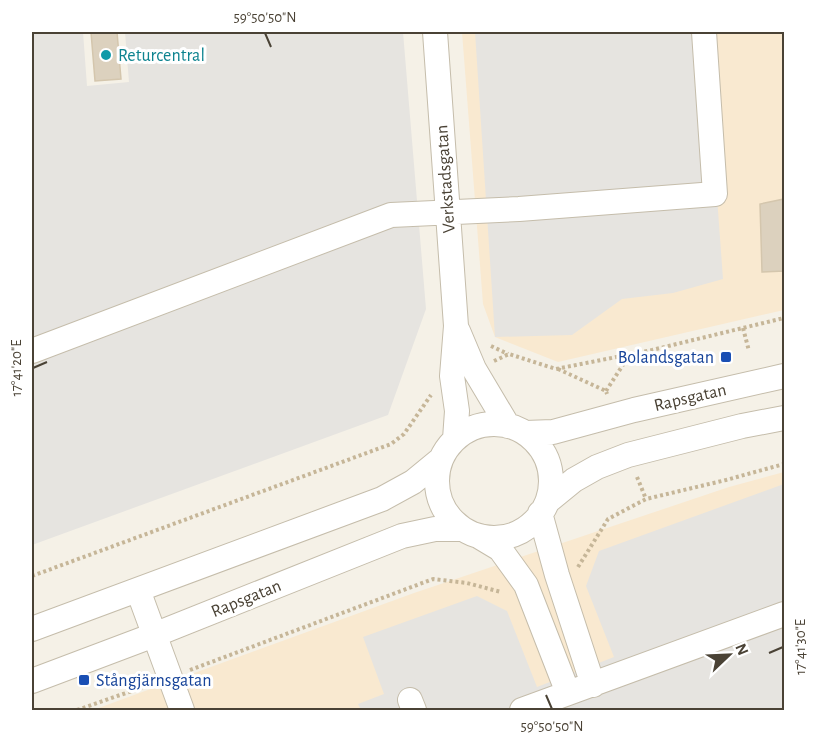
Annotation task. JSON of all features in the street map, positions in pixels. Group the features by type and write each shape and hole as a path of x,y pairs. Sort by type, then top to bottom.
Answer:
{"street":[{"name":"Verkstadsgatan","path":"435,32 456,326 463,373 455,439"},
{"path":"32,351 391,215 519,209 715,194 704,32"},
{"path":"463,373 516,429 542,451 551,475 544,508 557,575 592,685"},
{"name":"Rapsgatan","path":"516,429 554,432 634,410 784,376"},
{"path":"471,533 503,538 522,531 536,520 544,508 574,480 597,467 628,455 742,426 784,418"},
{"path":"32,628 382,499 413,482 441,459 455,439 472,428 490,424 516,429"},
{"path":"441,459 436,477 440,501 445,512 471,533 500,549 526,585 568,693"},
{"name":"Rapsgatan","path":"32,681 402,536 435,529 471,533"},
{"path":"138,590 182,711"},
{"path":"522,711 784,614"}],"path":[{"path":"32,576 392,444 404,434 438,385 509,354 556,369 784,318"},
{"path":"743,328 749,351"},
{"path":"606,391 631,354"},
{"path":"557,575 577,567 608,519 646,499 784,464"},
{"path":"77,711 433,579 467,583 509,594 526,585"}],"shaded area":[{"path":"32,32 83,32 87,86 129,82 125,32 403,32 426,309 388,415 32,545"},
{"path":"462,32 784,32 784,310 558,362 495,337 483,304"},
{"path":"475,32 705,32 723,279 673,293 622,299 572,335 495,337"},
{"path":"784,472 784,710 93,710 414,593 729,487"},
{"path":"784,484 784,710 361,710 358,704 384,694 363,637 477,596 507,611 537,687 614,657 586,586 599,551"}],"building":[{"name":"Returcentral","path":"91,32 117,32 121,79 95,81"},
{"path":"784,199 784,271 762,272 760,204"}],"place":[{"name":"Returcentral","path":"106,55"},
{"name":"Bolandsgatan","path":"726,357"},
{"name":"Stångjärnsgatan","path":"84,680"}]}
